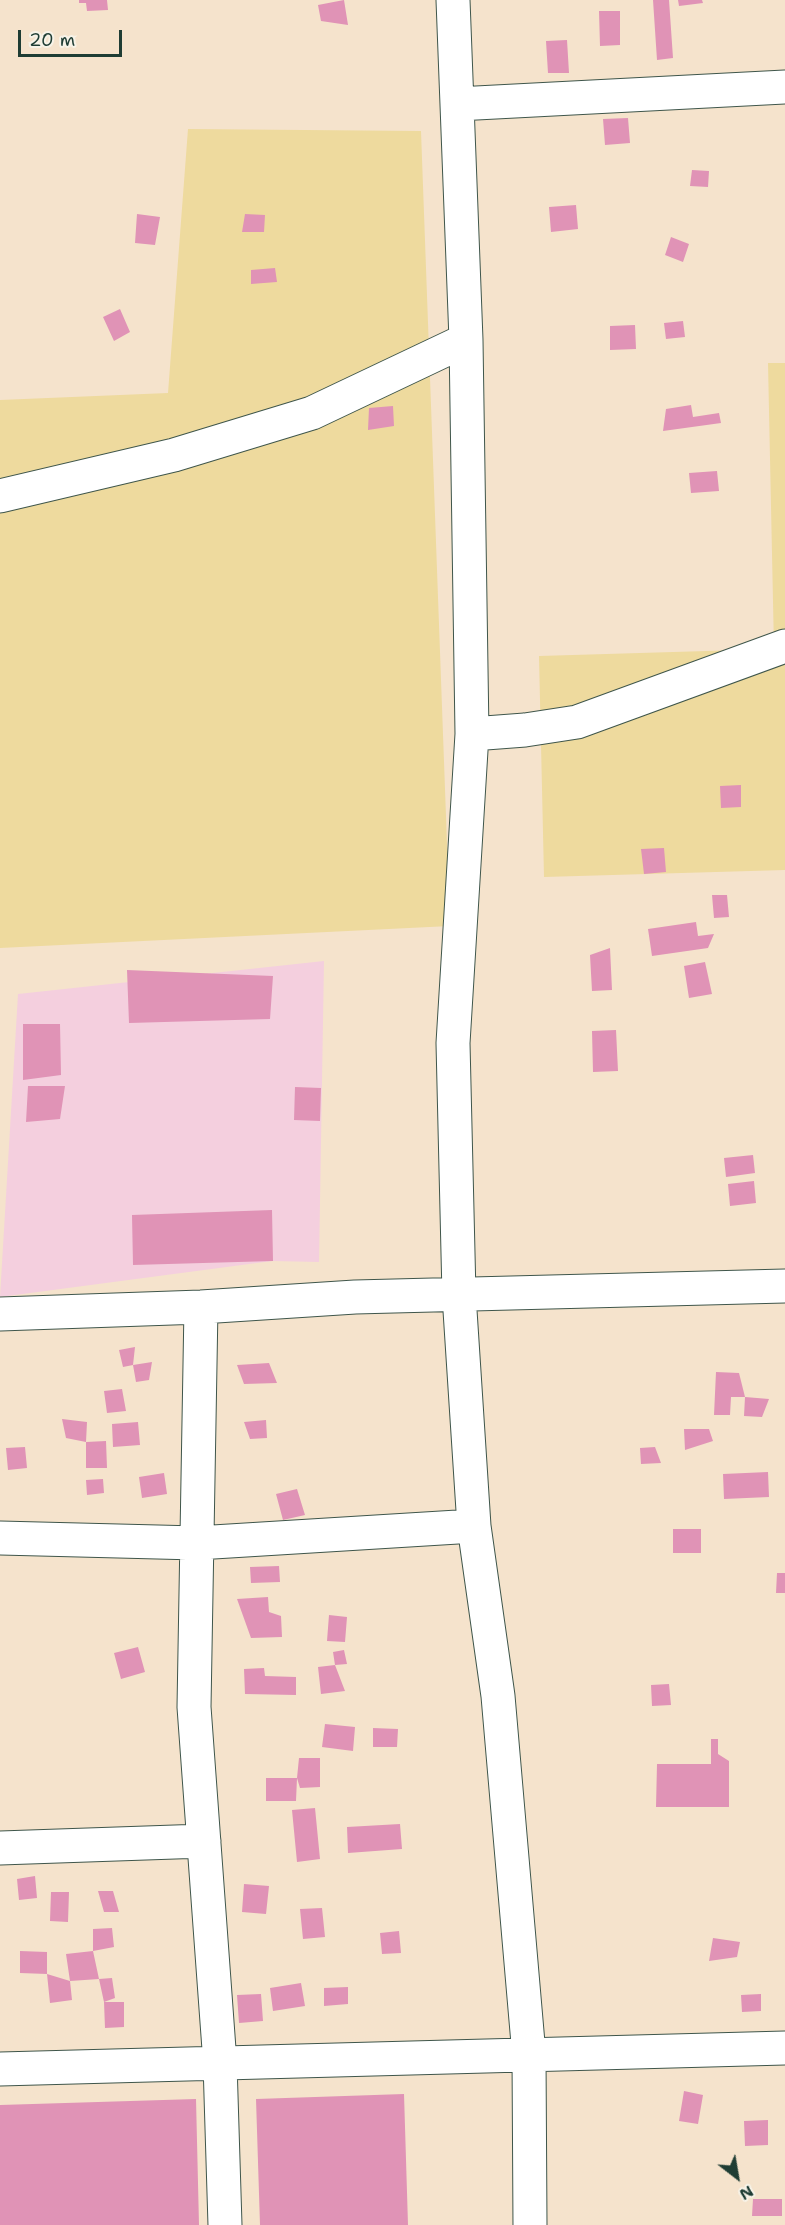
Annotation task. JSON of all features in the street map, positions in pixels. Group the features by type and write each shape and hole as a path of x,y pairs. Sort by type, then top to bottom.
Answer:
{"street":[{"path":"453,0 466,340 472,734 453,1043 459,1295 474,1526 498,1696 529,2055 530,2225"},
{"path":"457,104 785,87"},
{"path":"0,496 174,455 312,413 466,340"},
{"path":"472,734 525,730 577,722 785,646"},
{"path":"0,1314 201,1307 355,1297 785,1286"},
{"path":"201,1307 194,1707 220,2063 225,2225"},
{"path":"0,1538 197,1543 474,1526"},
{"path":"0,1848 204,1841"},
{"path":"0,2068 785,2048"}],"shaded area":[{"path":"324,961 319,1262 272,1261 0,1297 18,994"}],"sand":[{"path":"188,129 421,131 450,926 0,948 0,400 168,393"},
{"path":"768,363 785,363 785,870 544,877 539,656 774,649"}],"building":[{"path":"79,0 107,0 108,10 87,11 86,3 79,3"},
{"path":"344,0 348,25 321,21 318,5"},
{"path":"653,0 669,0 673,58 657,60"},
{"path":"678,0 702,0 703,3 679,6"},
{"path":"599,11 620,11 620,45 600,46"},
{"path":"567,40 569,73 548,73 546,41"},
{"path":"628,118 630,143 605,145 603,119"},
{"path":"692,170 709,171 708,187 690,186"},
{"path":"576,205 578,229 551,232 549,207"},
{"path":"137,214 160,217 155,245 135,243"},
{"path":"245,214 265,215 264,232 242,232"},
{"path":"671,237 689,244 683,262 665,255"},
{"path":"275,268 277,282 251,284 251,270"},
{"path":"120,309 130,332 114,341 103,317"},
{"path":"683,321 685,337 666,339 664,323"},
{"path":"635,325 636,349 610,350 610,326"},
{"path":"691,405 693,417 719,413 721,423 663,431 666,409"},
{"path":"393,406 394,426 368,430 369,408"},
{"path":"717,471 719,491 691,493 689,473"},
{"path":"741,785 741,807 721,808 720,786"},
{"path":"664,848 666,872 644,874 641,849"},
{"path":"712,895 727,895 729,917 714,918"},
{"path":"696,922 698,936 714,934 708,948 652,956 648,929"},
{"path":"610,948 612,990 592,991 590,955"},
{"path":"705,962 712,994 689,998 684,966"},
{"path":"127,970 273,976 270,1019 129,1023"},
{"path":"23,1024 60,1024 61,1075 23,1080"},
{"path":"616,1030 618,1071 593,1072 592,1031"},
{"path":"28,1086 65,1086 60,1119 26,1122"},
{"path":"295,1087 321,1088 320,1121 294,1120"},
{"path":"753,1155 755,1173 726,1177 724,1158"},
{"path":"754,1181 756,1203 730,1206 728,1184"},
{"path":"272,1210 273,1261 133,1265 132,1215"},
{"path":"135,1347 133,1365 123,1367 119,1350"},
{"path":"152,1362 149,1380 136,1382 133,1365"},
{"path":"269,1363 277,1383 244,1384 237,1365"},
{"path":"716,1372 739,1373 745,1397 731,1397 730,1415 714,1415"},
{"path":"122,1389 126,1411 107,1413 104,1391"},
{"path":"745,1397 769,1399 762,1417 744,1416"},
{"path":"62,1419 87,1422 86,1442 66,1438"},
{"path":"266,1420 267,1438 250,1439 244,1422"},
{"path":"138,1422 140,1445 113,1447 112,1424"},
{"path":"684,1429 709,1429 713,1441 685,1450"},
{"path":"106,1441 107,1468 86,1468 86,1442"},
{"path":"25,1447 27,1468 8,1470 6,1448"},
{"path":"655,1447 661,1463 641,1464 640,1448"},
{"path":"768,1472 769,1497 724,1499 723,1474"},
{"path":"164,1473 167,1494 142,1498 139,1477"},
{"path":"103,1479 104,1493 87,1495 86,1480"},
{"path":"297,1489 305,1515 283,1520 276,1494"},
{"path":"673,1529 701,1529 701,1553 673,1553"},
{"path":"279,1566 280,1582 251,1583 250,1567"},
{"path":"777,1573 785,1573 785,1593 776,1593"},
{"path":"268,1597 269,1612 281,1616 282,1637 251,1638 237,1599"},
{"path":"329,1615 347,1617 345,1642 327,1641"},
{"path":"138,1647 145,1672 121,1679 114,1653"},
{"path":"344,1650 347,1664 335,1665 333,1652"},
{"path":"335,1665 345,1691 321,1694 318,1667"},
{"path":"264,1668 265,1676 296,1677 296,1695 245,1694 244,1669"},
{"path":"669,1684 671,1705 652,1706 651,1685"},
{"path":"325,1724 355,1727 353,1751 322,1747"},
{"path":"373,1728 398,1729 397,1747 373,1747"},
{"path":"711,1739 718,1739 718,1754 729,1761 729,1807 656,1807 657,1764 711,1764"},
{"path":"299,1758 320,1758 320,1787 300,1788 297,1778"},
{"path":"266,1778 297,1778 296,1801 266,1801"},
{"path":"315,1808 320,1859 297,1862 292,1810"},
{"path":"400,1824 402,1849 348,1853 347,1827"},
{"path":"35,1876 37,1898 19,1900 17,1879"},
{"path":"244,1884 269,1886 266,1914 242,1912"},
{"path":"98,1891 113,1891 119,1912 104,1912"},
{"path":"51,1892 69,1892 68,1922 50,1921"},
{"path":"322,1908 325,1937 303,1939 300,1909"},
{"path":"112,1928 114,1947 93,1951 93,1929"},
{"path":"399,1931 401,1953 382,1954 380,1933"},
{"path":"713,1938 740,1942 737,1957 709,1961"},
{"path":"20,1951 47,1952 47,1974 20,1973"},
{"path":"93,1951 99,1979 70,1981 66,1954"},
{"path":"47,1974 70,1981 72,2000 50,2003"},
{"path":"112,1978 115,1998 104,2002 99,1979"},
{"path":"301,1983 305,2006 273,2011 270,1988"},
{"path":"348,1987 348,2004 324,2006 324,1988"},
{"path":"261,1994 263,2021 239,2023 237,1995"},
{"path":"761,1994 761,2011 742,2012 741,1995"},
{"path":"104,2002 124,2002 124,2027 105,2028"},
{"path":"684,2091 703,2095 698,2124 679,2121"},
{"path":"404,2094 408,2225 260,2225 256,2099"},
{"path":"196,2099 199,2225 0,2225 0,2105"},
{"path":"768,2120 768,2145 745,2146 744,2121"},
{"path":"753,2199 782,2199 782,2216 752,2216"}]}
